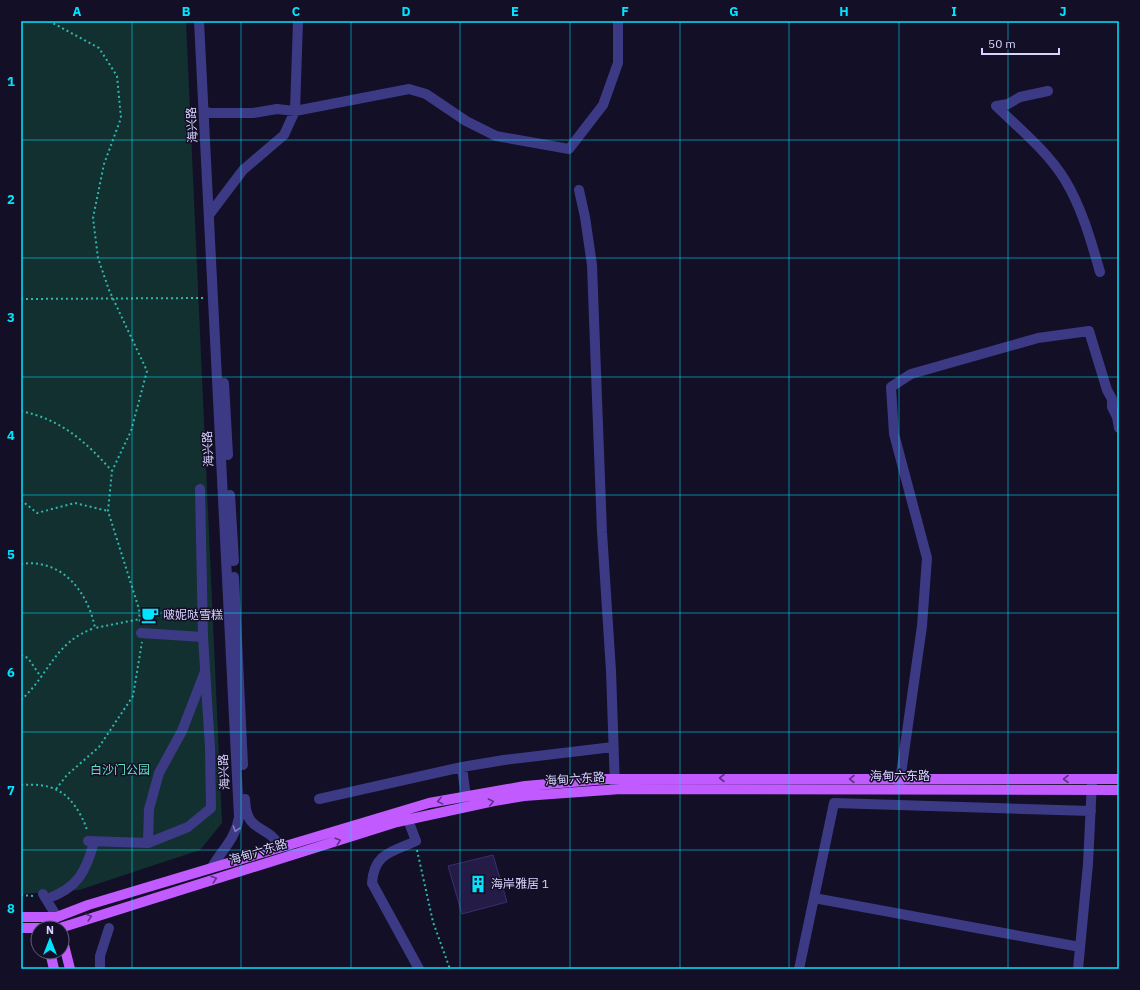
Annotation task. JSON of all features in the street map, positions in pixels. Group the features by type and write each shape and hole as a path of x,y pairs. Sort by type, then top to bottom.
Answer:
{"main road":[{"name":"海甸六东路","path":"1092,785 1119,779"},
{"name":"海甸六东路","path":"70,925 466,796 564,782 615,784 1092,785 1119,790"},
{"name":"海甸六东路","path":"57,917 88,905 280,847 407,815 615,784"},
{"path":"21,917 57,917 58,920"}],"street":[{"name":"海兴路","path":"199,21 207,112"},
{"name":"海兴路","path":"205,21 207,112 212,211 239,652 245,807 248,818 252,824 274,836 280,847"},
{"path":"212,211 243,170 284,135 295,111 298,21"},
{"path":"207,112 253,113 277,109 295,111 409,89 426,94 466,121 496,136 569,149 603,106 618,63 618,21"},
{"path":"1048,91 1020,97 1008,104 996,106 1046,155 1065,180 1088,230 1100,272"},
{"path":"579,190 585,216 592,266 601,524 611,671 615,784"},
{"name":"海兴路","path":"212,211 213,298 239,817 233,837 220,852 212,867"},
{"path":"899,784 922,626 927,558 894,434 891,387 911,374 926,369 1038,338 1090,331 1107,390 1112,399 1112,407 1117,417 1119,428"},
{"path":"57,917 45,897 60,894 80,879 89,858 91,842 148,843 188,827 210,808 203,638 200,489"},
{"path":"141,633 203,638"},
{"path":"148,843 150,809 159,773 182,731 205,671"},
{"path":"319,799 462,767 519,758 613,747"},
{"path":"462,767 467,806"},
{"path":"1078,969 1088,864 1092,785"},
{"path":"799,969 834,803 1091,811"},
{"path":"407,815 416,841 382,857 373,870 372,883 419,969"},
{"path":"814,898 1080,947"},
{"path":"100,969 100,956 109,928"}],"path":[{"path":"48,21 100,48 117,76 121,118 104,164 93,218 98,258 114,299 147,371 131,431 112,471 108,511 139,609 142,646 132,696 100,747 67,775 56,789"},
{"path":"21,299 213,298"},
{"path":"21,411 47,418 63,426 91,447 112,471"},
{"path":"21,500 37,513 75,503 108,511"},
{"path":"21,564 45,563 65,574 81,593 92,612 95,628"},
{"path":"21,700 41,678 59,650 81,632 140,619"},
{"path":"21,655 28,658 41,678"},
{"path":"21,785 40,784 56,789 73,801 87,826 91,842"},
{"path":"416,841 433,922 450,969"},
{"path":"21,895 45,897"}],"green space":[{"name":"白沙门公园","path":"21,21 186,21 222,823 200,850 79,890 21,894"}],"building":[{"name":"海岸雅居 1","path":"493,855 507,902 462,914 448,866"}],"place":[{"name":"啵妮哒雪糕","path":"150,615"},
{"name":"海岸雅居 1","path":"478,884"}]}
